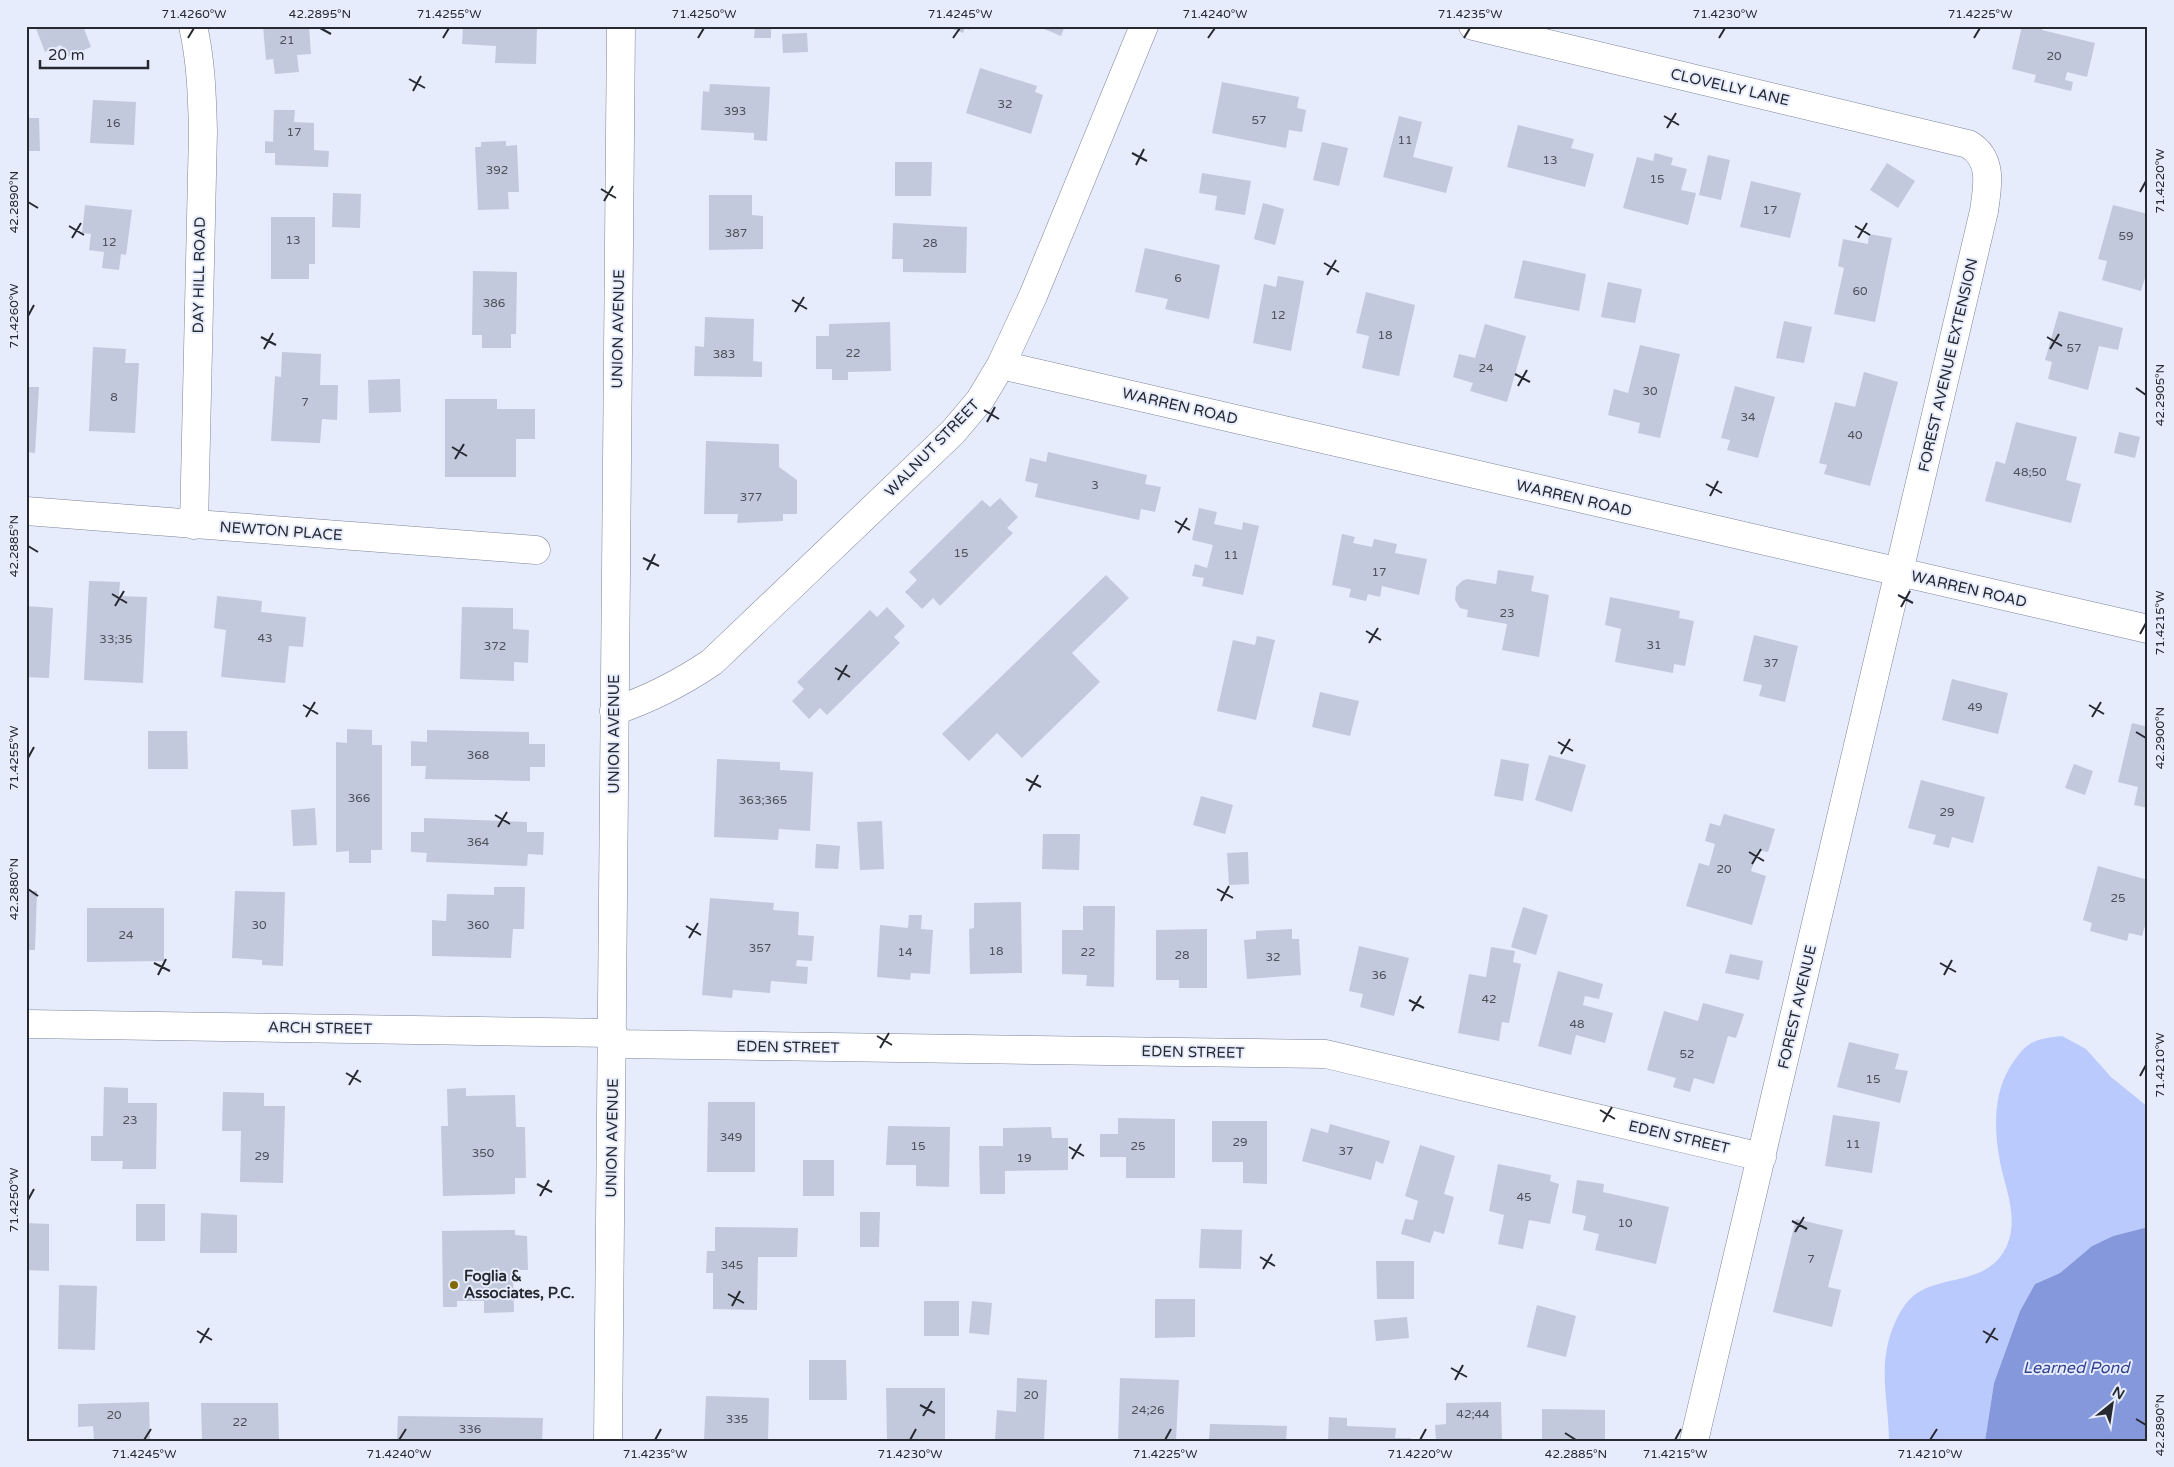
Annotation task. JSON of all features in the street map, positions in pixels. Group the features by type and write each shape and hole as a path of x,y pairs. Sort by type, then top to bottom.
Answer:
{"street":[{"name":"DAY HILL ROAD","path":"193,26 199,53 203,131 194,525"},
{"name":"UNION AVENUE","path":"608,1441 621,26"},
{"name":"WALNUT STREET","path":"614,711 646,700 682,683 712,662 953,432 980,400 1002,365 1033,296 1144,26"},
{"name":"CLOVELLY LANE","path":"1473,26 1968,144 1983,157"},
{"name":"FOREST AVENUE EXTENSION","path":"1900,573 1984,211 1987,169 1983,157"},
{"name":"WARREN ROAD","path":"1002,365 2148,630"},
{"name":"NEWTON PLACE","path":"26,512 536,550"},
{"name":"FOREST AVENUE","path":"1694,1441 1900,573"},
{"name":"ARCH STREET","path":"26,1024 613,1039"},
{"name":"EDEN STREET","path":"613,1039 1326,1054 1762,1157"}],"shaded area":[{"path":"2062,1036 2086,1049 2111,1077 2148,1107 2148,1227 2113,1236 2092,1246 2060,1273 2035,1284 2020,1311 1994,1383 1985,1441 1889,1441 1885,1367 1888,1343 1894,1325 1906,1303 1922,1290 1978,1273 1990,1266 2001,1256 2009,1240 2012,1220 1997,1138 1996,1113 2000,1089 2010,1067 2026,1047 2037,1041"}],"water":[{"name":"Learned Pond","path":"2148,1227 2148,1441 1985,1441 1994,1383 2020,1311 2035,1284 2060,1273 2092,1246 2113,1236"}],"building":[{"path":"35,26 83,26 91,47 66,57 61,45 45,52"},
{"path":"263,26 309,26 311,54 297,55 299,72 275,74 273,59 266,60"},
{"path":"463,26 537,26 536,64 495,63 496,46 462,44"},
{"path":"755,26 771,26 771,38 754,38"},
{"path":"945,26 972,26 970,30 965,28 963,33"},
{"path":"1037,26 1065,26 1061,36"},
{"path":"2022,26 2042,26 2042,30 2095,43 2087,77 2067,72 2065,80 2073,82 2071,91 2034,82 2036,75 2012,69"},
{"path":"807,33 808,52 783,53 782,34"},
{"path":"980,68 1037,86 1035,92 1043,95 1031,134 966,113"},
{"path":"1222,82 1299,97 1297,108 1306,110 1302,132 1289,130 1286,148 1212,133"},
{"path":"710,84 770,87 767,141 754,140 754,133 701,130 703,91 709,92"},
{"path":"93,100 136,102 134,145 90,143"},
{"path":"274,110 295,110 294,122 314,123 314,150 329,151 328,167 275,165 275,153 265,153 265,141 273,142"},
{"path":"1399,116 1422,122 1413,157 1453,167 1446,193 1383,177"},
{"path":"26,118 39,118 40,151 26,151"},
{"path":"1518,125 1574,139 1571,148 1594,154 1585,187 1507,167"},
{"path":"506,141 506,146 517,145 519,192 508,192 509,209 478,210 475,147 481,147 481,142"},
{"path":"1322,142 1348,148 1339,186 1313,180"},
{"path":"1655,153 1673,158 1671,165 1687,169 1681,190 1696,193 1688,225 1623,208 1637,157 1653,161"},
{"path":"1708,155 1730,160 1721,200 1699,195"},
{"path":"895,162 932,162 931,196 895,196"},
{"path":"1887,163 1915,181 1898,208 1870,190"},
{"path":"1202,173 1251,181 1245,215 1215,210 1217,196 1199,193"},
{"path":"1751,181 1801,193 1790,238 1740,227"},
{"path":"333,193 361,194 360,228 332,227"},
{"path":"709,195 752,195 752,215 763,216 763,249 709,250"},
{"path":"1263,203 1284,209 1275,245 1254,239"},
{"path":"85,205 132,210 126,255 121,254 119,270 102,268 104,252 89,250 91,234 82,233"},
{"path":"2113,205 2148,214 2148,268 2141,291 2102,280 2107,261 2098,259"},
{"path":"271,217 315,217 315,264 309,264 309,279 271,279"},
{"path":"893,223 967,227 966,273 903,272 903,259 892,259"},
{"path":"1869,234 1892,238 1875,322 1834,314 1844,268 1838,266 1843,239 1868,244"},
{"path":"1145,248 1220,265 1209,319 1165,309 1168,299 1135,292"},
{"path":"1523,260 1586,274 1579,311 1514,298"},
{"path":"473,271 517,272 516,334 511,334 511,348 482,348 482,335 472,335"},
{"path":"1278,276 1304,281 1291,351 1253,343 1264,284 1276,287"},
{"path":"1608,282 1642,289 1635,323 1601,317"},
{"path":"1366,292 1415,305 1399,376 1362,368 1369,336 1356,333"},
{"path":"2059,311 2123,328 2118,350 2099,346 2088,390 2048,379 2052,362 2045,360"},
{"path":"705,317 754,319 753,361 762,362 762,377 694,376 695,346 704,347"},
{"path":"1784,321 1812,327 1804,363 1776,358"},
{"path":"890,322 891,371 848,372 848,380 832,380 832,369 816,369 816,336 829,336 829,324"},
{"path":"1485,324 1526,336 1507,402 1470,391 1473,383 1453,377 1459,354 1475,358"},
{"path":"1640,345 1680,354 1660,438 1638,433 1640,423 1608,415 1614,389 1628,393"},
{"path":"93,347 126,349 125,363 139,363 135,433 89,431"},
{"path":"282,352 321,354 320,385 338,385 337,420 322,419 320,443 271,441 275,376 281,377"},
{"path":"1864,372 1898,382 1870,486 1824,474 1827,465 1819,463 1835,402 1855,407"},
{"path":"400,379 401,412 369,413 368,380"},
{"path":"1735,386 1775,397 1758,458 1727,450 1730,440 1721,438"},
{"path":"26,387 39,387 35,453 26,452"},
{"path":"445,399 497,399 497,409 535,409 535,439 516,439 516,477 445,477"},
{"path":"2016,422 2077,437 2066,480 2081,484 2071,523 1985,501 1996,461 2005,464"},
{"path":"2119,432 2140,437 2135,458 2114,453"},
{"path":"706,441 779,444 779,467 797,480 797,514 783,514 783,521 737,523 738,514 704,514"},
{"path":"1048,452 1147,475 1145,484 1161,487 1155,512 1141,509 1139,520 1035,497 1038,484 1025,481 1030,458 1046,462"},
{"path":"1000,498 1018,517 1007,528 1013,533 940,606 933,598 922,609 905,592 917,580 909,572 982,500 990,507"},
{"path":"1199,508 1217,512 1214,524 1242,530 1243,522 1259,526 1243,595 1202,586 1204,578 1192,576 1195,564 1207,568 1213,545 1192,540"},
{"path":"1342,534 1355,537 1353,543 1372,547 1374,539 1397,544 1395,553 1427,559 1419,595 1382,586 1380,597 1368,594 1366,601 1349,597 1351,589 1332,585"},
{"path":"1498,570 1534,576 1531,591 1549,595 1539,657 1502,650 1507,624 1467,617 1468,610 1460,608 1455,600 1456,587 1462,581 1467,579 1496,584"},
{"path":"1106,575 1129,598 1072,653 1100,682 1022,758 997,733 969,761 942,734"},
{"path":"89,581 120,582 119,596 147,597 143,683 84,680"},
{"path":"217,596 262,601 261,612 306,617 303,647 289,646 285,683 221,677 226,630 214,628"},
{"path":"1610,597 1680,611 1679,618 1694,621 1685,666 1674,664 1673,673 1615,662 1621,629 1605,625"},
{"path":"26,606 53,608 49,678 26,677"},
{"path":"462,607 513,608 513,629 529,630 528,663 514,662 514,681 460,679"},
{"path":"887,607 905,626 894,637 900,643 827,715 820,708 809,719 792,701 804,689 797,682 870,610 877,617"},
{"path":"1754,635 1798,646 1785,702 1759,696 1762,685 1743,681"},
{"path":"1257,636 1275,640 1256,720 1217,711 1233,640 1255,645"},
{"path":"1952,679 2008,693 1998,734 1942,720"},
{"path":"1320,692 1359,701 1350,736 1312,727"},
{"path":"2132,723 2148,727 2148,808 2134,805 2138,787 2118,782"},
{"path":"347,729 372,730 372,745 382,745 382,850 371,850 371,863 349,863 349,851 336,852 336,742 347,743"},
{"path":"427,730 529,732 529,744 545,744 545,767 530,767 530,781 425,779 426,766 411,766 411,741 427,742"},
{"path":"148,731 187,731 188,769 148,769"},
{"path":"1549,755 1586,765 1572,812 1535,800"},
{"path":"717,759 780,762 780,770 813,772 810,831 779,829 778,840 714,837"},
{"path":"1501,759 1529,764 1523,801 1494,796"},
{"path":"2074,764 2093,771 2085,795 2065,788"},
{"path":"1921,780 1985,797 1973,843 1952,837 1949,848 1933,844 1936,835 1908,828"},
{"path":"1201,796 1233,805 1225,834 1193,825"},
{"path":"315,808 317,845 293,846 291,810"},
{"path":"1724,814 1775,829 1768,852 1758,850 1751,871 1766,876 1752,925 1686,906 1699,863 1709,866 1715,844 1705,841 1710,823 1720,826"},
{"path":"424,818 527,822 527,832 544,832 543,855 528,854 527,866 426,862 427,853 411,852 411,832 424,832"},
{"path":"882,821 884,869 860,870 857,822"},
{"path":"1043,834 1080,834 1079,870 1042,869"},
{"path":"816,844 840,846 838,869 815,868"},
{"path":"1248,852 1249,884 1229,885 1227,853"},
{"path":"2098,866 2148,880 2148,915 2142,936 2129,933 2127,941 2090,931 2092,923 2083,920"},
{"path":"494,887 525,887 524,929 513,929 511,958 432,956 432,920 446,921 447,894 494,895"},
{"path":"26,891 37,891 35,950 26,950"},
{"path":"235,891 285,892 283,966 262,965 262,960 232,958"},
{"path":"710,898 774,903 773,910 799,912 798,935 814,936 812,961 797,960 796,966 808,967 807,984 771,981 770,993 733,990 732,998 702,995"},
{"path":"1021,902 1022,973 970,974 969,929 974,928 974,903"},
{"path":"1083,906 1115,906 1114,987 1086,986 1087,975 1062,974 1062,930 1083,930"},
{"path":"1523,907 1548,915 1536,955 1511,947"},
{"path":"87,908 164,908 164,961 87,962"},
{"path":"909,915 922,915 921,929 933,930 930,974 911,973 910,980 877,977 880,925 908,928"},
{"path":"1207,929 1207,988 1179,988 1179,980 1156,980 1156,930"},
{"path":"1292,929 1292,939 1299,939 1301,975 1247,979 1244,940 1256,939 1256,931"},
{"path":"1359,946 1409,958 1394,1016 1360,1007 1363,994 1349,991"},
{"path":"1491,947 1515,951 1513,962 1521,964 1509,1023 1502,1022 1499,1041 1458,1033 1469,974 1486,977"},
{"path":"1730,954 1763,961 1759,980 1725,973"},
{"path":"1558,971 1603,984 1599,999 1585,996 1583,1005 1613,1013 1605,1043 1576,1035 1571,1055 1538,1046"},
{"path":"1703,1003 1744,1014 1736,1038 1728,1036 1714,1084 1694,1078 1690,1092 1673,1087 1676,1078 1647,1070 1664,1011 1698,1021"},
{"path":"1849,1042 1899,1054 1895,1069 1908,1071 1900,1103 1837,1087"},
{"path":"104,1087 128,1088 128,1103 157,1103 156,1169 122,1169 123,1161 91,1161 91,1136 103,1136"},
{"path":"466,1088 466,1096 515,1095 516,1127 525,1127 526,1178 515,1178 515,1194 443,1196 441,1126 448,1126 447,1089"},
{"path":"223,1092 264,1093 264,1106 285,1106 283,1183 240,1182 241,1131 222,1131"},
{"path":"708,1102 755,1102 755,1172 707,1172"},
{"path":"1833,1115 1880,1122 1872,1173 1825,1166"},
{"path":"1118,1118 1175,1119 1175,1178 1126,1178 1126,1157 1100,1157 1100,1134 1118,1134"},
{"path":"1212,1121 1267,1121 1267,1184 1243,1183 1243,1162 1212,1162"},
{"path":"1330,1124 1390,1141 1383,1164 1376,1161 1371,1180 1302,1161 1311,1128 1328,1133"},
{"path":"888,1126 950,1127 949,1187 916,1186 916,1165 886,1165"},
{"path":"1051,1127 1052,1138 1068,1138 1068,1170 1005,1171 1005,1194 980,1194 979,1146 1003,1146 1003,1128"},
{"path":"1420,1145 1455,1156 1444,1194 1454,1197 1444,1234 1434,1231 1430,1243 1401,1234 1405,1219 1413,1220 1418,1201 1405,1196"},
{"path":"803,1160 834,1160 834,1196 803,1196"},
{"path":"1498,1164 1551,1175 1550,1181 1559,1184 1550,1224 1529,1220 1523,1249 1498,1244 1504,1215 1489,1211"},
{"path":"1577,1180 1604,1184 1603,1192 1669,1207 1656,1264 1595,1250 1599,1234 1583,1230 1586,1216 1572,1213"},
{"path":"136,1204 165,1204 165,1241 136,1241"},
{"path":"860,1212 880,1212 879,1247 860,1247"},
{"path":"201,1213 237,1215 237,1253 200,1253"},
{"path":"1796,1219 1843,1230 1828,1287 1841,1290 1832,1327 1773,1312"},
{"path":"26,1223 49,1224 49,1271 26,1270"},
{"path":"715,1227 798,1228 797,1257 758,1257 757,1310 713,1309 713,1273 706,1273 707,1251 715,1251"},
{"path":"1201,1229 1242,1230 1241,1269 1199,1268"},
{"path":"515,1230 515,1235 527,1236 528,1270 513,1270 514,1312 484,1313 484,1301 457,1301 457,1307 443,1307 442,1231"},
{"path":"1376,1261 1414,1261 1414,1299 1377,1299"},
{"path":"59,1285 97,1286 95,1350 58,1349"},
{"path":"1155,1299 1195,1299 1195,1337 1155,1338"},
{"path":"924,1301 959,1301 959,1336 924,1336"},
{"path":"972,1301 992,1303 989,1335 969,1333"},
{"path":"1537,1305 1576,1316 1566,1357 1527,1347"},
{"path":"1407,1317 1409,1338 1376,1341 1374,1320"},
{"path":"809,1360 846,1360 847,1400 809,1400"},
{"path":"1017,1378 1047,1380 1044,1441 995,1441 997,1410 1016,1412"},
{"path":"1120,1378 1179,1380 1176,1441 1118,1441"},
{"path":"886,1388 945,1388 945,1441 887,1441"},
{"path":"706,1396 769,1398 768,1441 704,1441"},
{"path":"149,1402 150,1441 94,1441 93,1426 78,1427 78,1404"},
{"path":"1501,1402 1502,1441 1436,1441 1435,1425 1446,1424 1446,1403"},
{"path":"201,1403 278,1403 279,1441 202,1441"},
{"path":"1542,1409 1605,1410 1605,1441 1542,1441"},
{"path":"398,1416 543,1418 542,1441 397,1441"},
{"path":"1329,1417 1347,1418 1347,1426 1396,1428 1395,1438 1411,1438 1410,1441 1328,1441"},
{"path":"1210,1424 1287,1426 1286,1441 1209,1441"}],"place":[{"name":"Foglia & Associates, P.C.","path":"454,1285"}]}
